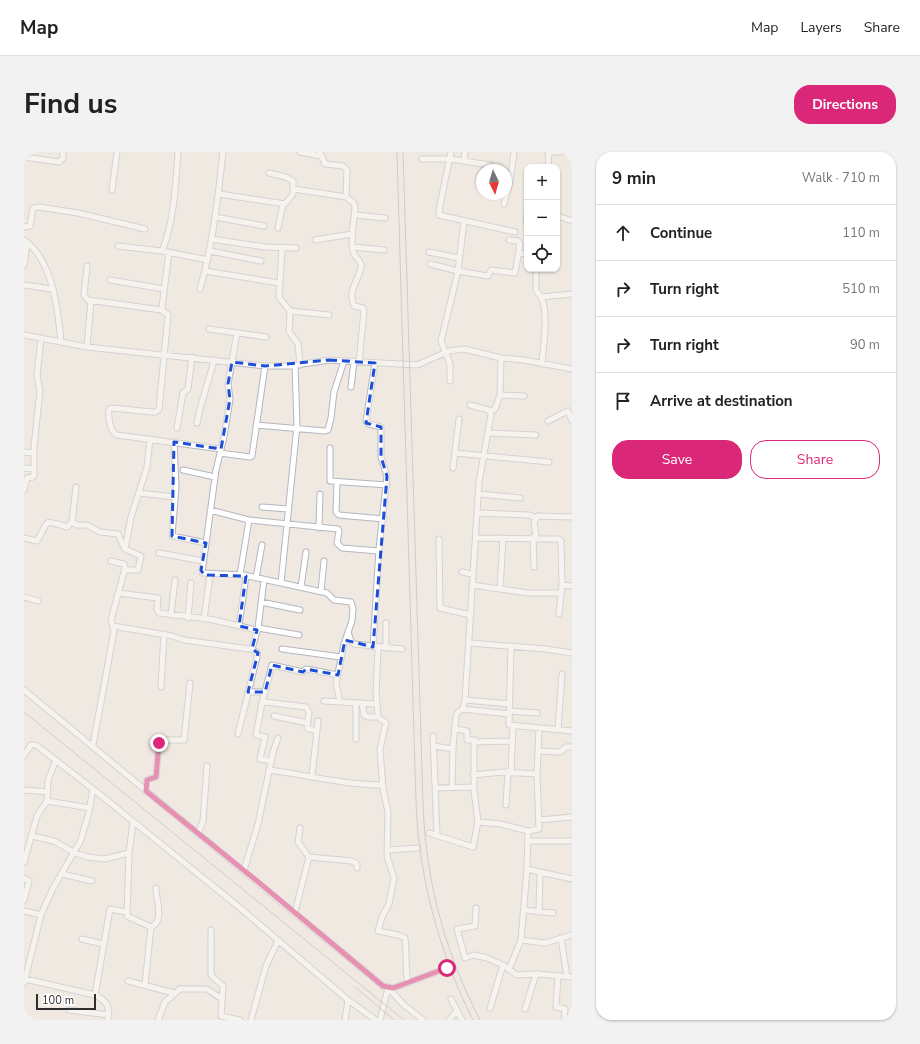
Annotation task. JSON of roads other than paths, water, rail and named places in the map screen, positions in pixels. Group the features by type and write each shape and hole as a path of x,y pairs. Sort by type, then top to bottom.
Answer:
{"street":[{"path":"24,157 59,162 62,158 63,152"},
{"path":"112,190 117,152"},
{"path":"162,251 166,241 176,185 178,152"},
{"path":"200,289 210,250 219,194 223,152"},
{"path":"300,152 321,154 325,164 343,166 347,170 346,197"},
{"path":"451,152 439,216 516,232"},
{"path":"464,161 465,152"},
{"path":"504,204 510,182 514,152"},
{"path":"548,164 548,152 562,152"},
{"path":"422,158 450,159 484,164"},
{"path":"219,194 283,204 288,202 294,189 292,179 269,173"},
{"path":"294,189 346,197 354,203 355,215 352,234 353,247 354,255 360,262 361,267 354,282 352,301 354,306 363,308 364,311 351,388"},
{"path":"278,228 283,204"},
{"path":"24,227 30,226 33,208 39,207 85,214 145,229"},
{"path":"355,215 385,218"},
{"path":"215,217 264,226"},
{"path":"560,217 572,221"},
{"path":"450,381 450,364 442,341 458,272 464,221"},
{"path":"315,240 352,234"},
{"path":"211,238 282,249 296,248"},
{"path":"430,264 458,272 488,276 491,270 515,273 519,253 519,242 509,240"},
{"path":"24,264 25,241"},
{"path":"25,241 42,258 48,274 61,342"},
{"path":"118,246 169,252 208,260"},
{"path":"353,247 384,250"},
{"path":"281,583 296,429 298,344 289,332 290,311 279,297 282,249"},
{"path":"210,250 261,261"},
{"path":"162,310 169,252"},
{"path":"429,252 459,258"},
{"path":"519,253 524,254"},
{"path":"87,266 84,295 88,300 162,310 168,315 163,354 159,409 156,412 109,409 108,412 114,434 174,442 250,457 253,453 265,366"},
{"path":"205,271 279,283"},
{"path":"536,272 536,290 544,302 542,364"},
{"path":"110,280 164,289"},
{"path":"24,285 52,289"},
{"path":"541,297 572,294"},
{"path":"87,347 91,301"},
{"path":"290,311 329,315"},
{"path":"209,328 266,337"},
{"path":"237,333 228,384 230,399 215,478 202,573 210,575 256,578 321,591 327,593 334,600 351,602 353,605 352,621 341,657 336,690 340,702"},
{"path":"24,335 87,347 265,366 297,365 320,361 356,361 417,365 446,352 464,348 501,358 572,369"},
{"path":"24,490 27,478 33,477 34,469 34,453 40,391 37,376 41,338"},
{"path":"177,428 183,393 188,389 192,358"},
{"path":"452,788 453,750 457,713 462,709 465,700 470,643 472,574 476,538 479,482 489,433 491,412 495,409 500,394 501,358"},
{"path":"197,423 200,406 208,386 214,360"},
{"path":"256,425 296,429 328,430 332,418 334,392 344,361"},
{"path":"375,363 366,420 368,424 381,427 381,457 387,476 384,519 379,551 375,647 376,704 378,717"},
{"path":"500,394 524,396"},
{"path":"470,405 491,412"},
{"path":"548,421 568,411 572,421"},
{"path":"453,468 459,419"},
{"path":"489,433 536,435"},
{"path":"125,549 131,518 147,466 150,439"},
{"path":"174,442 176,497 172,536 206,543"},
{"path":"330,448 330,481 386,485"},
{"path":"24,452 34,453"},
{"path":"455,453 549,462"},
{"path":"24,468 34,469"},
{"path":"183,470 215,478"},
{"path":"337,482 336,512 339,515 384,519"},
{"path":"24,538 37,541 45,526 49,522 55,522 67,527 72,522 76,487"},
{"path":"139,492 176,497"},
{"path":"318,528 320,494"},
{"path":"479,494 520,498"},
{"path":"262,506 288,509"},
{"path":"210,510 249,520 338,529 338,543 342,548 379,551"},
{"path":"477,513 529,515 536,518 538,516 548,515 572,517"},
{"path":"534,567 534,537 536,518"},
{"path":"239,626 249,520"},
{"path":"72,522 77,525 86,525 100,532 118,534 125,549 140,554 141,558 138,570 124,570"},
{"path":"476,538 534,537 559,539 561,541 562,585 559,614"},
{"path":"500,589 503,538"},
{"path":"439,539 440,608 471,615"},
{"path":"256,578 262,546"},
{"path":"301,587 306,552"},
{"path":"159,553 203,561"},
{"path":"93,745 108,673 114,631 111,620 124,570 124,564 111,561"},
{"path":"321,591 324,561"},
{"path":"462,572 472,574"},
{"path":"204,619 210,575"},
{"path":"170,615 175,580"},
{"path":"252,649 258,629 264,580"},
{"path":"188,618 191,583"},
{"path":"472,585 528,593 561,593"},
{"path":"562,585 572,586"},
{"path":"118,594 156,597 159,600 157,612 170,615 204,619 299,635"},
{"path":"24,597 38,601"},
{"path":"261,602 300,610"},
{"path":"386,623 386,648"},
{"path":"113,626 164,634 184,640 252,649 257,653 238,734"},
{"path":"348,632 352,643 375,647 402,649"},
{"path":"161,687 164,634"},
{"path":"470,643 546,649 572,653"},
{"path":"511,647 509,725 572,731"},
{"path":"282,649 341,657"},
{"path":"271,761 260,759 265,737 256,735 262,703 272,665 303,672 306,669 338,674"},
{"path":"558,730 562,674"},
{"path":"146,791 147,780 156,777 159,740 184,740 190,683"},
{"path":"24,690 93,745 146,791 244,870 383,986 389,988 404,1004 423,1020"},
{"path":"248,692 265,692"},
{"path":"465,700 510,704"},
{"path":"324,701 376,704"},
{"path":"262,703 265,702 306,707 308,709 308,729 317,731"},
{"path":"356,703 356,739"},
{"path":"362,703 364,715 368,717 378,717 386,723 380,749 383,785 388,812 387,850 394,878 389,904 382,917 378,930 405,938 407,954 405,970 408,983"},
{"path":"462,709 537,713"},
{"path":"274,716 308,722"},
{"path":"312,776 318,721"},
{"path":"506,804 510,773 513,726"},
{"path":"478,822 501,824 528,831 539,829 537,774 539,728"},
{"path":"455,729 467,731 467,740 512,741"},
{"path":"433,736 437,834"},
{"path":"244,870 258,824 271,761 278,738"},
{"path":"428,833 437,834 473,847 478,822 474,787 475,740"},
{"path":"24,755 33,745 56,760 239,907 348,1000 376,1020"},
{"path":"434,746 453,750"},
{"path":"538,751 560,752 566,747 572,747"},
{"path":"24,862 39,812 47,801 49,776 56,760"},
{"path":"198,834 203,821 208,766"},
{"path":"269,770 312,776 356,785 383,785"},
{"path":"474,775 510,773 537,774"},
{"path":"435,788 474,787"},
{"path":"69,1010 108,1017 108,1005 104,1000 95,995 25,977 41,915 80,842 94,789"},
{"path":"24,790 48,792"},
{"path":"47,801 90,808"},
{"path":"539,820 572,817"},
{"path":"133,822 129,853 126,912 129,919 148,924 151,927"},
{"path":"300,828 298,842 309,857 352,861 357,864 357,868"},
{"path":"509,969 520,940 528,869 528,831"},
{"path":"32,836 54,841 75,853 88,857 104,859 129,853"},
{"path":"528,840 572,841"},
{"path":"387,850 418,848"},
{"path":"295,912 309,857"},
{"path":"528,869 572,879"},
{"path":"540,872 540,912"},
{"path":"62,874 92,881"},
{"path":"24,878 29,881 24,900"},
{"path":"151,927 157,923 159,918 156,888"},
{"path":"476,908 475,926 457,929 465,958 474,955 480,956 503,964 517,975 536,974 570,977 561,938"},
{"path":"95,995 110,909 126,912"},
{"path":"524,910 553,913"},
{"path":"24,911 41,915"},
{"path":"145,984 151,927"},
{"path":"211,930 210,975 223,986 221,1016 240,1020"},
{"path":"520,940 545,943 572,935"},
{"path":"82,939 103,944"},
{"path":"251,1020 266,966 278,941"},
{"path":"490,1008 503,964"},
{"path":"389,988 408,983 447,968"},
{"path":"524,1009 536,974"},
{"path":"558,976 556,1008 565,1009 564,1020"},
{"path":"128,981 145,984 174,993"},
{"path":"158,1020 165,1002 180,989 203,988 212,991 222,999"},
{"path":"380,1020 389,988"},
{"path":"451,999 462,1020"},
{"path":"345,1020 348,1000"},
{"path":"449,1020 457,1012"}],"railway":[{"path":"397,152 418,834 422,866 438,934 454,978 473,1020"},
{"path":"403,152 425,832 434,895 446,938 461,980 480,1020"},
{"path":"24,712 404,1020"},
{"path":"355,987 394,1020"}]}
